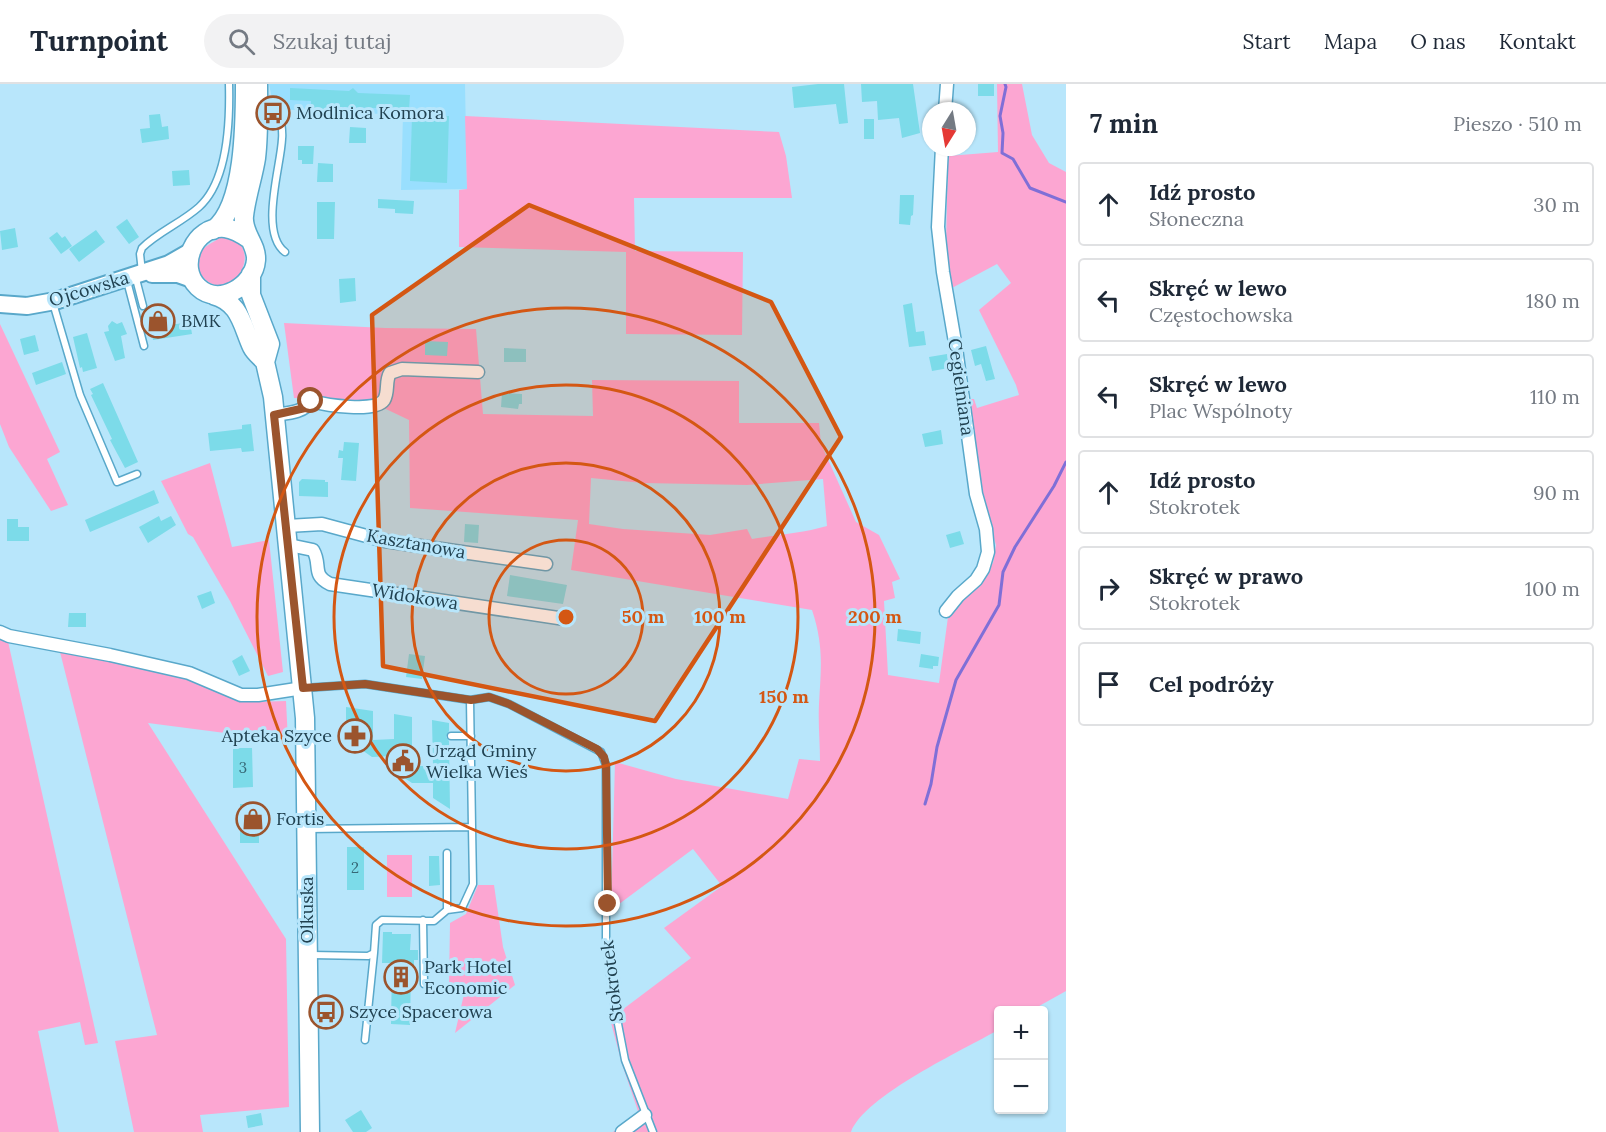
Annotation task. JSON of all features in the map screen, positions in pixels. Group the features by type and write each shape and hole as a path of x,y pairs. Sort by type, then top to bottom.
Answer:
{"main road":[{"path":"244,84 244,139 235,191 223,221 196,243 190,252 188,267 192,279 199,288 224,299 236,309 253,350 265,362 270,344 251,295 251,274 256,258 244,219 258,138 258,84"},
{"path":"213,230 230,229 249,239"},
{"path":"211,295 222,295 235,291 251,274"},
{"name":"Olkuska","path":"265,362 274,415 287,526 303,688 310,1132"}],"street":[{"path":"946,102 947,84"},
{"name":"Cegielniana","path":"942,156 939,227 943,272 958,359 975,494 986,529 988,552 983,569 976,580 958,596 946,611"},
{"name":"Ojcowska","path":"0,304 27,306 52,302 175,261 190,252"},
{"name":"Ojcowska","path":"134,275 178,274 192,279"},
{"path":"274,415 305,408 311,401 338,406 377,405 386,395 390,372 402,369 478,372"},
{"name":"Kasztanowa","path":"287,526 322,524 385,541 546,564"},
{"name":"Widokowa","path":"289,545 313,550 321,580 330,584 565,619"},
{"path":"0,632 9,636 110,655 189,674 241,695 258,695 303,688"},
{"path":"622,1132 645,1115"}],"lane":[{"path":"144,346 134,275 142,248 199,207 213,190 221,168 227,133 229,84"},
{"path":"280,115 283,136 273,198 276,243 285,252"},
{"path":"134,275 143,306"},
{"path":"52,302 80,395 117,483 137,474"},
{"path":"303,688 365,684 471,700 473,884 462,908 447,910 434,921 382,920 376,925 365,1040"},
{"name":"Stokrotek","path":"471,700 489,697 509,704 592,747 604,757 606,765 608,954 618,1031 625,1060 653,1132"},
{"path":"451,736 471,736"},
{"path":"307,829 472,827"},
{"path":"447,853 447,910"},
{"path":"423,920 424,984"},
{"path":"308,955 368,956 374,953"}],"highlighted area":[{"path":"529,205 771,302 841,437 655,721 383,666 372,315"}],"shaded area":[{"path":"269,84 465,84 467,189 401,190 403,115 274,109"},
{"path":"997,84 1022,84 1032,135 1049,163 1066,172 1066,991 1039,1006 994,1006 994,1032 894,1089 860,1118 851,1132 613,1132 639,1114 610,1019 691,958 664,928 722,886 693,849 611,910 615,762 676,779 788,799 799,759 820,761 821,657 812,610 571,570 578,520 410,508 409,420 369,401 294,398 284,323 385,328 476,329 483,414 593,416 592,380 739,381 739,423 819,423 821,444 856,522 879,535 900,579 892,582 895,598 884,601 888,675 939,683 948,617 993,563 996,545 980,491 969,399 974,399 977,408 1019,395 979,310 1011,283 997,264 950,289 946,246 948,156 976,156 976,154 998,152","holes":["591,478 643,483 747,485 823,479 827,526 752,539 747,529 710,535 623,529 589,524"]},
{"path":"465,116 779,132 786,156 792,198 634,198 635,251 743,252 742,335 626,334 626,252 459,247 459,190 467,189"},
{"path":"224,235 241,245 245,261 236,279 228,285 219,286 211,284 204,278 199,270 198,261 203,249"},
{"path":"0,324 60,452 47,459 68,505 51,511 9,447 0,424"},
{"path":"210,463 232,547 269,540 283,672 268,676 230,601 193,537 188,534 161,481"},
{"path":"0,634 7,637 98,1043 85,1045 80,1022 38,1031 59,1132 0,1132"},
{"path":"59,648 163,671 200,683 230,698 255,702 286,701 288,741 148,723 286,939 289,1107 200,1115 203,1132 134,1132 115,1041 157,1035"},
{"path":"387,855 412,855 412,897 387,897"},
{"path":"478,885 494,885 503,947 515,985 455,1033 465,990 449,985 450,923 466,914"}],"building":[{"path":"844,84 848,123 839,124 836,104 794,108 792,87"},
{"path":"861,84 913,84 920,133 902,138 899,118 878,120 877,101 862,102"},
{"path":"978,84 994,84 994,96 978,96"},
{"path":"290,88 349,91 353,88 358,93 410,95 409,109 339,107 339,111 311,110 311,101 290,100"},
{"path":"160,114 162,127 168,126 169,139 142,143 140,129 150,128 149,115"},
{"path":"449,116 447,183 410,181 412,117"},
{"path":"864,119 874,119 874,139 864,139"},
{"path":"350,127 366,128 366,143 349,143"},
{"path":"298,146 314,146 313,164 302,164 302,160 298,160"},
{"path":"318,163 333,164 333,182 317,182"},
{"path":"189,170 190,185 173,186 172,171"},
{"path":"900,195 914,195 910,225 899,224"},
{"path":"378,199 414,201 413,214 395,213 395,209 378,208"},
{"path":"317,202 335,202 334,239 317,239"},
{"path":"127,219 139,237 129,244 116,227"},
{"path":"15,228 18,247 2,250 0,231"},
{"path":"96,230 105,242 79,262 69,249"},
{"path":"57,232 62,238 65,236 72,246 61,254 49,238"},
{"path":"355,278 356,301 340,303 339,279"},
{"path":"912,303 916,332 924,331 926,345 909,347 903,305"},
{"path":"162,318 163,326 190,322 192,334 153,340 149,320"},
{"path":"112,321 117,324 122,322 127,334 121,336 125,358 115,361 104,332 109,331 108,326"},
{"path":"87,333 97,368 83,372 73,337"},
{"path":"35,335 39,351 24,355 20,339"},
{"path":"425,341 448,342 447,356 425,355"},
{"path":"986,346 995,379 986,381 981,364 975,366 971,350"},
{"path":"504,348 526,349 526,362 504,362"},
{"path":"947,354 949,368 932,371 929,357"},
{"path":"62,362 66,374 36,385 32,373"},
{"path":"103,383 138,462 125,468 91,395 93,394 90,389"},
{"path":"502,393 522,394 522,404 519,404 518,409 501,407"},
{"path":"251,424 254,451 242,452 241,448 210,451 208,433 242,429 242,425"},
{"path":"941,430 943,444 925,447 922,434"},
{"path":"344,442 359,443 356,481 341,480 343,458 338,458 339,450 343,451"},
{"path":"302,479 328,482 328,497 299,496 299,482"},
{"path":"154,490 159,503 90,532 85,520"},
{"path":"159,516 161,521 171,516 176,525 148,543 139,527"},
{"path":"7,519 18,519 18,527 29,527 29,541 7,541"},
{"path":"465,524 479,525 478,543 464,542"},
{"path":"960,531 964,544 950,548 946,535"},
{"path":"510,575 567,585 563,604 507,596"},
{"path":"211,591 215,603 202,609 197,596"},
{"path":"69,613 86,613 86,627 68,627"},
{"path":"898,629 921,632 920,644 897,641"},
{"path":"409,654 425,656 422,679 406,677"},
{"path":"921,654 939,657 938,666 933,666 933,669 919,667"},
{"path":"242,655 250,671 239,676 232,661"},
{"name":"Urząd Gminy Wielka Wieś","path":"346,707 373,711 373,740 394,739 394,714 412,717 412,766 433,766 432,720 449,723 446,737 449,741 450,809 433,798 433,783 412,783 394,771 394,756 372,757 346,739"},
{"path":"233,748 252,748 253,787 233,788"},
{"path":"240,804 259,804 259,843 240,843"},
{"path":"347,847 364,847 364,890 347,890"},
{"path":"429,856 439,856 440,885 429,886"},
{"name":"Park Hotel Economic","path":"383,932 411,934 410,950 418,950 418,960 414,960 414,969 411,969 410,1025 391,1024 392,963 382,963"},
{"path":"361,1110 372,1128 366,1132 353,1132 345,1120"},
{"path":"261,1113 263,1125 248,1128 246,1116"}],"waterway":[{"path":"1005,84 1000,116 1003,133 1002,153 1013,159 1030,188 1066,202"},
{"path":"925,804 937,747 956,680 999,605 1003,572 1015,547 1054,486 1066,462"}],"place":[{"name":"Modlnica Komora","path":"273,113"},
{"name":"BMK","path":"158,321"},
{"name":"Apteka Szyce","path":"355,736"},
{"name":"Urząd Gminy Wielka Wieś","path":"403,761"},
{"name":"Fortis","path":"253,819"},
{"name":"Park Hotel Economic","path":"401,977"},
{"name":"Szyce Spacerowa","path":"326,1012"}],"route":[{"path":"311,401 299,411 274,415 303,688 365,684 471,700 489,697 509,704 597,749 604,757 606,765 608,904"}]}
